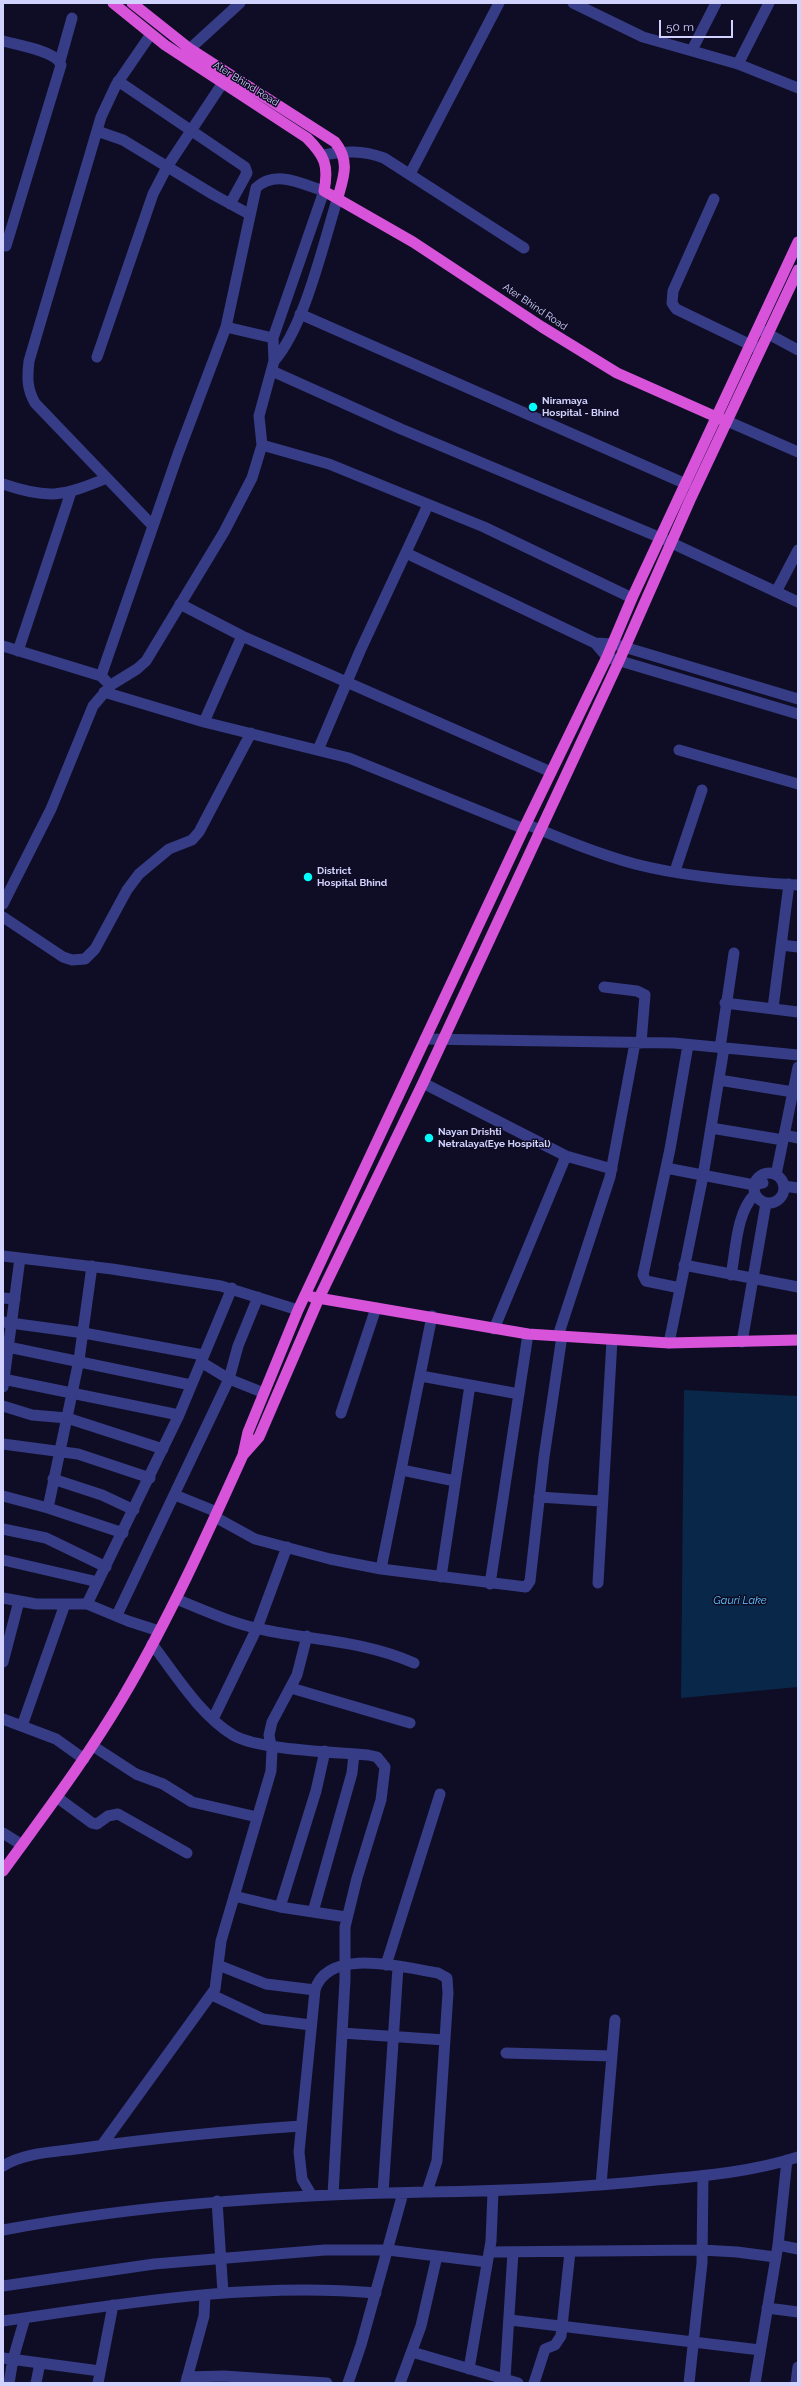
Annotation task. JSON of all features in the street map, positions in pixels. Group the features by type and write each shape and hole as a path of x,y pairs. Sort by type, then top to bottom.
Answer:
{"highway":[{"name":"Ater Bhind Road","path":"113,3 181,57 297,130 323,155"},
{"name":"Ater Bhind Road","path":"132,3 190,49 327,135 342,151"},
{"path":"338,197 345,168 342,151"},
{"path":"323,155 327,176 324,191"},
{"name":"Ater Bhind Road","path":"324,191 338,197 413,242 542,327 617,374 727,421"},
{"path":"243,1455 259,1437 318,1298 423,1083 539,830 619,661 686,484 798,242"},
{"path":"3,1871 58,1798 84,1759 124,1696 176,1599 243,1455 248,1432 298,1310 306,1296 525,827 614,644 632,598 666,540 727,421 769,335 798,270"},
{"path":"306,1296 432,1316 494,1329 528,1334 669,1343 798,1340"}],"street":[{"path":"181,57 240,3"},
{"path":"410,174 499,3"},
{"path":"573,3 643,37 738,64 798,88"},
{"path":"692,50 716,3"},
{"path":"738,64 769,3"},
{"path":"4,248 60,71 60,61 72,18"},
{"path":"151,34 118,81 107,103 97,131 31,354 27,378 28,391 35,403 153,526"},
{"path":"3,41 51,55 60,61"},
{"path":"118,81 191,132 246,167 247,173 230,204"},
{"path":"97,356 143,218 167,167 222,84"},
{"path":"97,131 123,140 249,214"},
{"path":"323,155 342,151 374,154 410,174 524,248"},
{"path":"3,904 54,802 93,706 108,688 137,669 146,661 224,532 250,482 262,445 260,416 273,366 273,338 324,191 290,180 275,178 265,181 256,188 249,214 226,327 205,380 100,676"},
{"path":"273,366 290,340 300,314 338,197"},
{"path":"714,199 673,291 672,303 676,309 761,350"},
{"path":"300,314 686,484"},
{"path":"226,327 273,338"},
{"path":"758,329 798,350"},
{"path":"273,366 401,429 666,540 798,602"},
{"path":"727,421 798,452"},
{"path":"262,445 328,464 428,505 536,551 632,598"},
{"path":"3,484 29,493 48,496 71,492 107,478"},
{"path":"18,651 71,492"},
{"path":"318,750 347,681 428,505"},
{"path":"776,592 798,550"},
{"path":"406,553 595,643 614,644 798,700"},
{"path":"180,604 242,636 552,772"},
{"path":"204,722 242,636"},
{"path":"595,643 607,657 758,704 798,714"},
{"path":"3,646 100,676 108,688 204,722 350,758 525,827 539,830 635,864 675,871 793,884 781,945 773,1008"},
{"path":"3,917 63,957 80,960 89,955 101,938 127,890 139,874 169,849 192,840 199,832 251,734"},
{"path":"679,750 798,784"},
{"path":"675,871 702,790"},
{"path":"781,945 798,947"},
{"path":"669,1343 703,1176 719,1080 725,1003 734,953"},
{"path":"175,1495 216,1515 247,1536 330,1559 381,1569 490,1584 523,1588 528,1586 560,1336 612,1169 638,1043 645,995 638,991 604,987"},
{"path":"725,1003 798,1012"},
{"path":"425,1039 688,1045 798,1055"},
{"path":"680,1288 646,1281 643,1275 666,1168 688,1045"},
{"path":"742,1342 766,1203 770,1184 784,1138 795,1090 798,1067"},
{"path":"719,1080 795,1090"},
{"path":"423,1083 566,1156 612,1169"},
{"path":"711,1128 784,1138 798,1138"},
{"path":"494,1329 566,1156"},
{"path":"666,1168 703,1176 798,1188"},
{"path":"766,1203 779,1199 770,1184"},
{"path":"731,1275 743,1213 749,1200 770,1184"},
{"path":"3,1256 92,1266 232,1288 298,1310"},
{"path":"20,1258 15,1298 8,1322 8,1347 3,1382 73,1392 179,1415"},
{"path":"684,1265 798,1287"},
{"path":"48,1508 84,1333 92,1266"},
{"path":"87,1604 150,1478 179,1415 232,1288"},
{"path":"117,1615 229,1379 238,1346 258,1297"},
{"path":"3,1298 15,1298"},
{"path":"341,1413 376,1308"},
{"path":"381,1569 432,1316"},
{"path":"8,1322 84,1333 202,1358 229,1379 264,1393"},
{"path":"490,1584 528,1334"},
{"path":"598,1583 601,1501 612,1340"},
{"path":"8,1347 79,1360 191,1385"},
{"path":"421,1376 519,1394"},
{"path":"441,1577 470,1385"},
{"path":"3,1406 32,1415 67,1418 163,1449"},
{"path":"3,1444 89,1456 150,1478"},
{"path":"402,1470 455,1481"},
{"path":"53,1479 102,1495 134,1510"},
{"path":"3,1496 48,1508 123,1533"},
{"path":"539,1497 601,1501"},
{"path":"3,1529 46,1538 106,1567"},
{"path":"213,1719 257,1628 287,1547"},
{"path":"3,1560 98,1582"},
{"path":"3,1598 36,1604 87,1604 159,1631"},
{"path":"176,1599 257,1628 379,1650 414,1663"},
{"path":"3,1662 19,1601"},
{"path":"22,1726 65,1604"},
{"path":"102,2145 212,1995 216,1982 221,1941 271,1771 271,1745 269,1736 272,1722 291,1688 302,1659 307,1636"},
{"path":"152,1644 213,1719 233,1735 244,1740 271,1745 368,1755 382,1761 385,1767 384,1784 346,1917 346,1966 333,2195"},
{"path":"291,1688 410,1723"},
{"path":"3,1719 56,1739 84,1759"},
{"path":"92,1746 136,1774 162,1784 192,1802 257,1817"},
{"path":"280,1906 316,1791 325,1751"},
{"path":"313,1912 352,1773 354,1754"},
{"path":"386,1964 440,1794"},
{"path":"58,1798 92,1823 97,1824 108,1816 118,1814 187,1852"},
{"path":"3,1833 22,1845"},
{"path":"234,1896 280,1906 346,1917"},
{"path":"312,2196 304,2184 301,2171 301,2126 315,1990 318,1981 325,1973 365,1962 438,1972 447,1978 448,1993 437,2168 427,2192"},
{"path":"218,1965 266,1984 315,1990"},
{"path":"383,2194 398,1967"},
{"path":"212,1995 263,2019 312,2025"},
{"path":"601,2185 615,2020"},
{"path":"342,2033 445,2040"},
{"path":"506,2053 612,2056"},
{"path":"4,2163 37,2155 184,2134 301,2126"},
{"path":"3,2230 87,2216 217,2201 333,2195 427,2192 493,2192 601,2185 703,2176 759,2167 793,2159 775,2257 755,2383"},
{"path":"689,2383 702,2250 703,2176"},
{"path":"469,2369 493,2228 493,2192"},
{"path":"348,2383 376,2293 403,2193"},
{"path":"217,2201 223,2293"},
{"path":"778,2245 798,2249"},
{"path":"3,2286 154,2264 221,2257 325,2250 388,2250 437,2256 488,2257 514,2252 702,2250 737,2252 775,2257"},
{"path":"505,2379 514,2252"},
{"path":"534,2383 545,2349 558,2342 563,2327 570,2252"},
{"path":"400,2383 421,2326 437,2256"},
{"path":"3,2321 113,2305 223,2293 303,2289 376,2293"},
{"path":"205,2295 204,2316 186,2380 289,2379 327,2383"},
{"path":"98,2383 113,2305"},
{"path":"767,2308 798,2312"},
{"path":"9,2383 8,2359 25,2318"},
{"path":"510,2320 760,2350"},
{"path":"412,2352 518,2383"},
{"path":"8,2359 100,2371"},
{"path":"36,2383 40,2363"},
{"path":"796,2383 798,2367"}],"water":[{"name":"Gauri Lake","path":"684,1390 798,1396 798,1687 681,1698"}],"place":[{"name":"Niramaya Hospital - Bhind","path":"533,407"},
{"name":"District Hospital Bhind","path":"308,877"},
{"name":"Nayan Drishti Netralaya(Eye Hospital)","path":"429,1138"}]}
